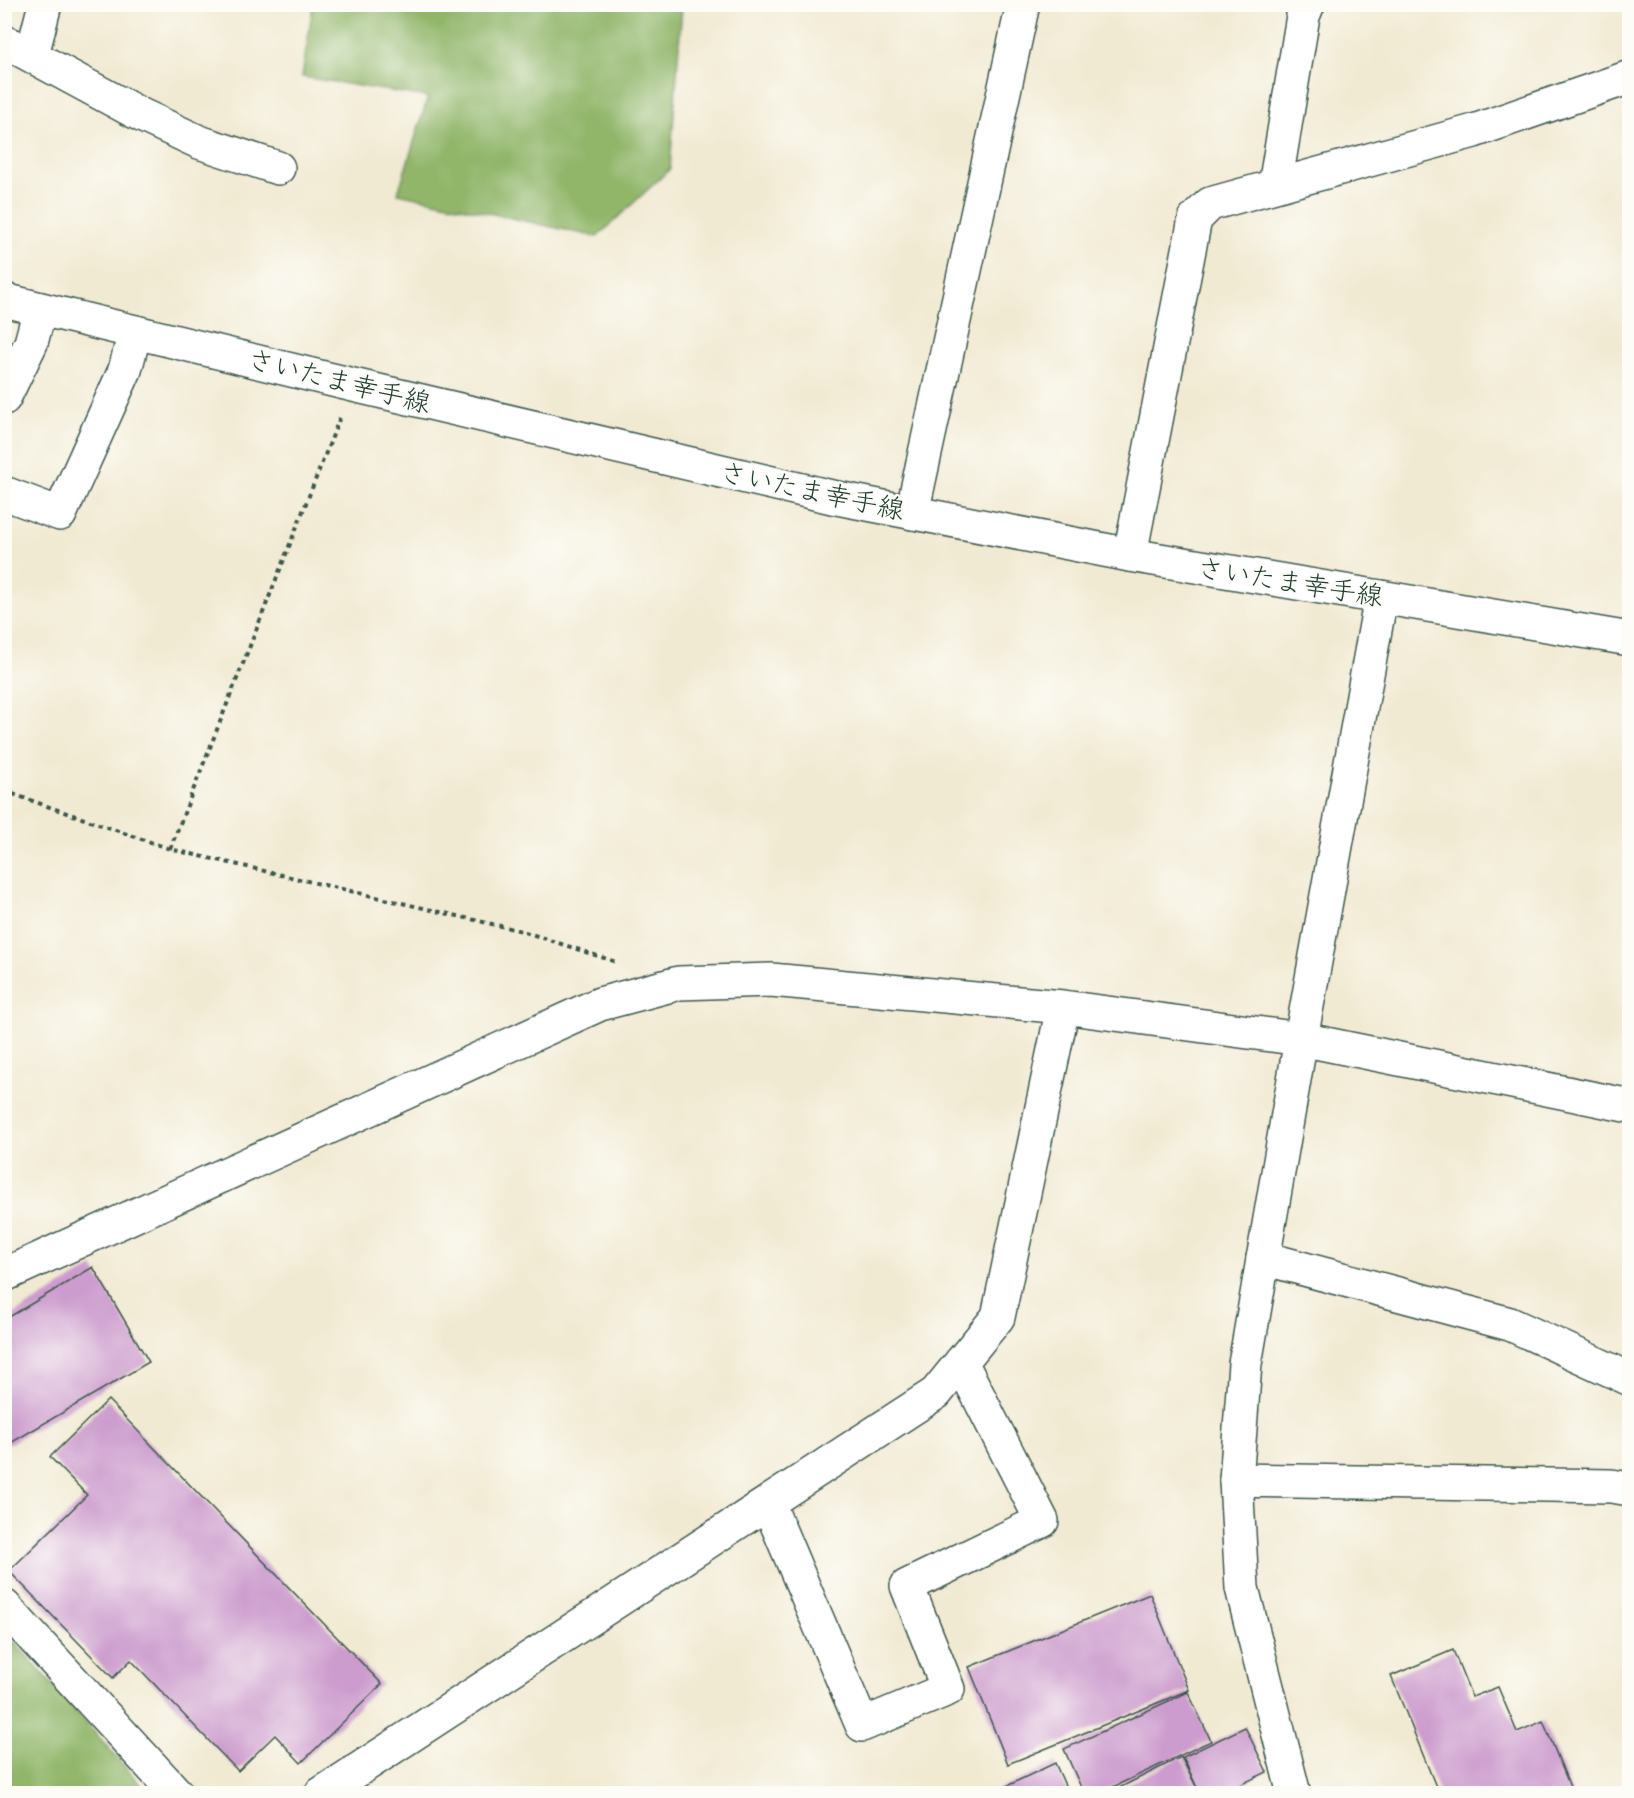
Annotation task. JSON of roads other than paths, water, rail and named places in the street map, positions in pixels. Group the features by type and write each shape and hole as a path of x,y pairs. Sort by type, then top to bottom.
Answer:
{"street":[{"path":"45,4 18,48 141,115 199,142 278,168"},
{"path":"912,513 1023,4"},
{"path":"1275,186 1303,16 1308,4"},
{"path":"1130,555 1195,219 1210,204 1474,131 1629,76"},
{"name":"さいたま幸手線","path":"4,300 353,385 831,497 1130,555 1629,639"},
{"path":"4,398 31,343 40,309"},
{"path":"4,493 60,514 125,370 135,332"},
{"path":"1294,1794 1242,1588 1236,1480 1245,1364 1381,597"},
{"path":"4,1275 600,1004 679,983 771,980 1064,1007 1301,1039 1629,1106"},
{"path":"321,1794 936,1393 998,1317 1064,1007"},
{"path":"1263,1258 1510,1324 1629,1379"},
{"path":"768,1503 862,1725 948,1689 907,1586 1042,1521 962,1362"},
{"path":"1236,1480 1611,1486 1629,1489"},
{"path":"4,1606 177,1794"}]}
